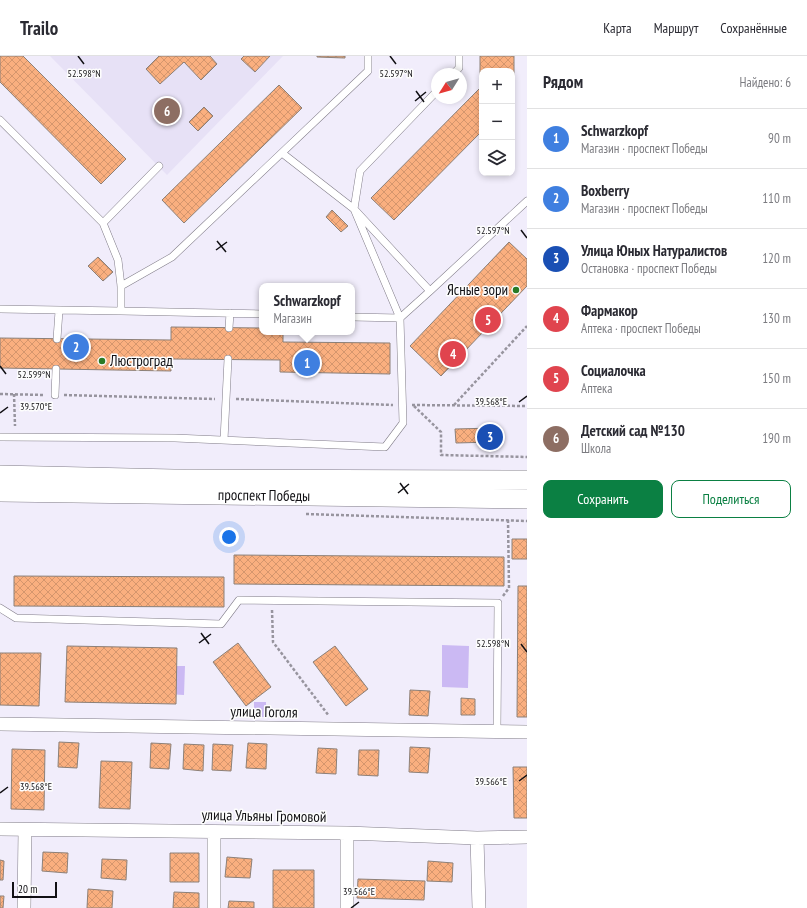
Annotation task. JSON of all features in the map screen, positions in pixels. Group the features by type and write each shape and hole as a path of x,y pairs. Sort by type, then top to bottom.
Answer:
{"main road":[{"name":"проспект Победы","path":"0,475 174,479 527,480"},
{"name":"проспект Победы","path":"0,492 527,499"}],"street":[{"name":"улица Гоголя","path":"0,724 527,732"},
{"name":"улица Ульяны Громовой","path":"0,829 347,833 477,838 527,837"},
{"path":"24,908 25,830"},
{"path":"214,832 214,908"},
{"path":"347,833 347,908"},
{"path":"477,838 478,908"}],"lane":[{"path":"122,286 172,257 368,71 368,56"},
{"path":"459,56 459,68"},
{"path":"0,437 175,438 385,447 403,423 400,318 354,210 360,171 431,97"},
{"path":"0,120 103,222 118,260 122,286 121,311"},
{"path":"282,153 354,210 430,291"},
{"path":"103,222 159,166"},
{"path":"355,316 400,318 527,201"},
{"path":"0,309 259,314"},
{"path":"57,339 59,311"},
{"path":"230,313 230,328"},
{"path":"224,440 228,359"},
{"path":"55,395 56,369"},
{"path":"0,608 16,618 221,624 239,600 498,603 497,731"}],"path":[{"path":"454,406 527,326"},
{"path":"0,394 403,405 527,406"},
{"path":"14,394 15,437"},
{"path":"413,405 442,432 441,455 527,457"},
{"path":"498,603 509,588 508,520"},
{"path":"272,600 273,642 339,729"}],"shaded area":[{"path":"50,56 283,56 167,175"},
{"path":"442,645 469,646 468,688 442,687"},
{"path":"166,666 185,666 184,695 165,694"},
{"path":"254,702 266,702 266,717 254,717"}],"building":[{"path":"0,56 23,56 126,159 101,184 0,82"},
{"path":"159,56 210,56 217,64 201,80 184,62 160,84 146,69"},
{"path":"244,56 270,56 255,72 241,59"},
{"path":"345,56 345,58 317,57"},
{"path":"480,56 514,56 514,68 480,68"},
{"path":"279,85 302,108 184,223 162,200"},
{"path":"479,89 479,134 394,220 371,198 464,104 467,104 467,101"},
{"path":"204,107 213,116 198,131 189,122"},
{"path":"332,210 348,226 341,232 326,217"},
{"path":"509,242 527,259 527,286 441,376 410,346"},
{"path":"98,257 113,272 103,281 88,266"},
{"path":"171,327 259,328 259,335 283,335 283,342 390,343 390,374 280,372 280,360 171,359 171,371 0,368 0,338 171,340"},
{"path":"494,428 494,442 456,443 455,429"},
{"path":"512,539 527,539 527,559 512,559"},
{"path":"234,555 504,557 504,586 234,584"},
{"path":"14,576 224,577 224,607 14,606"},
{"path":"518,586 527,586 527,717 517,717"},
{"path":"238,643 271,687 246,706 213,662"},
{"path":"67,646 177,648 176,704 65,702"},
{"path":"335,646 368,689 346,706 313,662"},
{"path":"0,653 41,653 39,706 0,705"},
{"path":"410,690 430,691 428,716 409,715"},
{"path":"461,698 475,699 475,715 461,715"},
{"path":"59,742 79,743 77,768 58,767"},
{"path":"151,743 171,744 169,769 150,768"},
{"path":"248,743 267,744 266,769 246,768"},
{"path":"184,744 204,745 203,771 183,769"},
{"path":"213,744 233,745 231,771 212,770"},
{"path":"410,747 430,748 428,773 409,772"},
{"path":"318,748 337,749 336,774 316,773"},
{"path":"12,749 45,750 44,810 11,809"},
{"path":"359,750 379,750 378,776 358,775"},
{"path":"101,761 132,762 130,809 99,808"},
{"path":"513,767 527,767 527,818 514,818"},
{"path":"43,852 68,853 67,873 42,871"},
{"path":"170,853 199,853 199,882 170,882"},
{"path":"227,857 252,859 250,878 225,877"},
{"path":"102,859 127,860 126,880 101,878"},
{"path":"0,860 4,861 3,880 0,880"},
{"path":"428,861 453,863 452,882 427,881"},
{"path":"273,870 314,870 314,908 273,908"},
{"path":"358,879 425,881 424,900 357,898"},
{"path":"88,889 113,891 112,908 87,908"},
{"path":"174,892 199,893 199,908 173,908"},
{"path":"0,896 4,896 3,908 0,908"},
{"path":"229,901 254,902 254,908 228,908"}],"place":[{"name":"Детский сад №130","path":"167,111"},
{"name":"Ясные зори","path":"516,290"},
{"name":"Социалочка","path":"488,320"},
{"name":"Boxberry","path":"76,347"},
{"name":"Фармакор","path":"453,354"},
{"name":"Люстроград","path":"102,361"},
{"name":"Schwarzkopf","path":"307,363"},
{"name":"Улица Юных Натуралистов","path":"490,437"}]}
